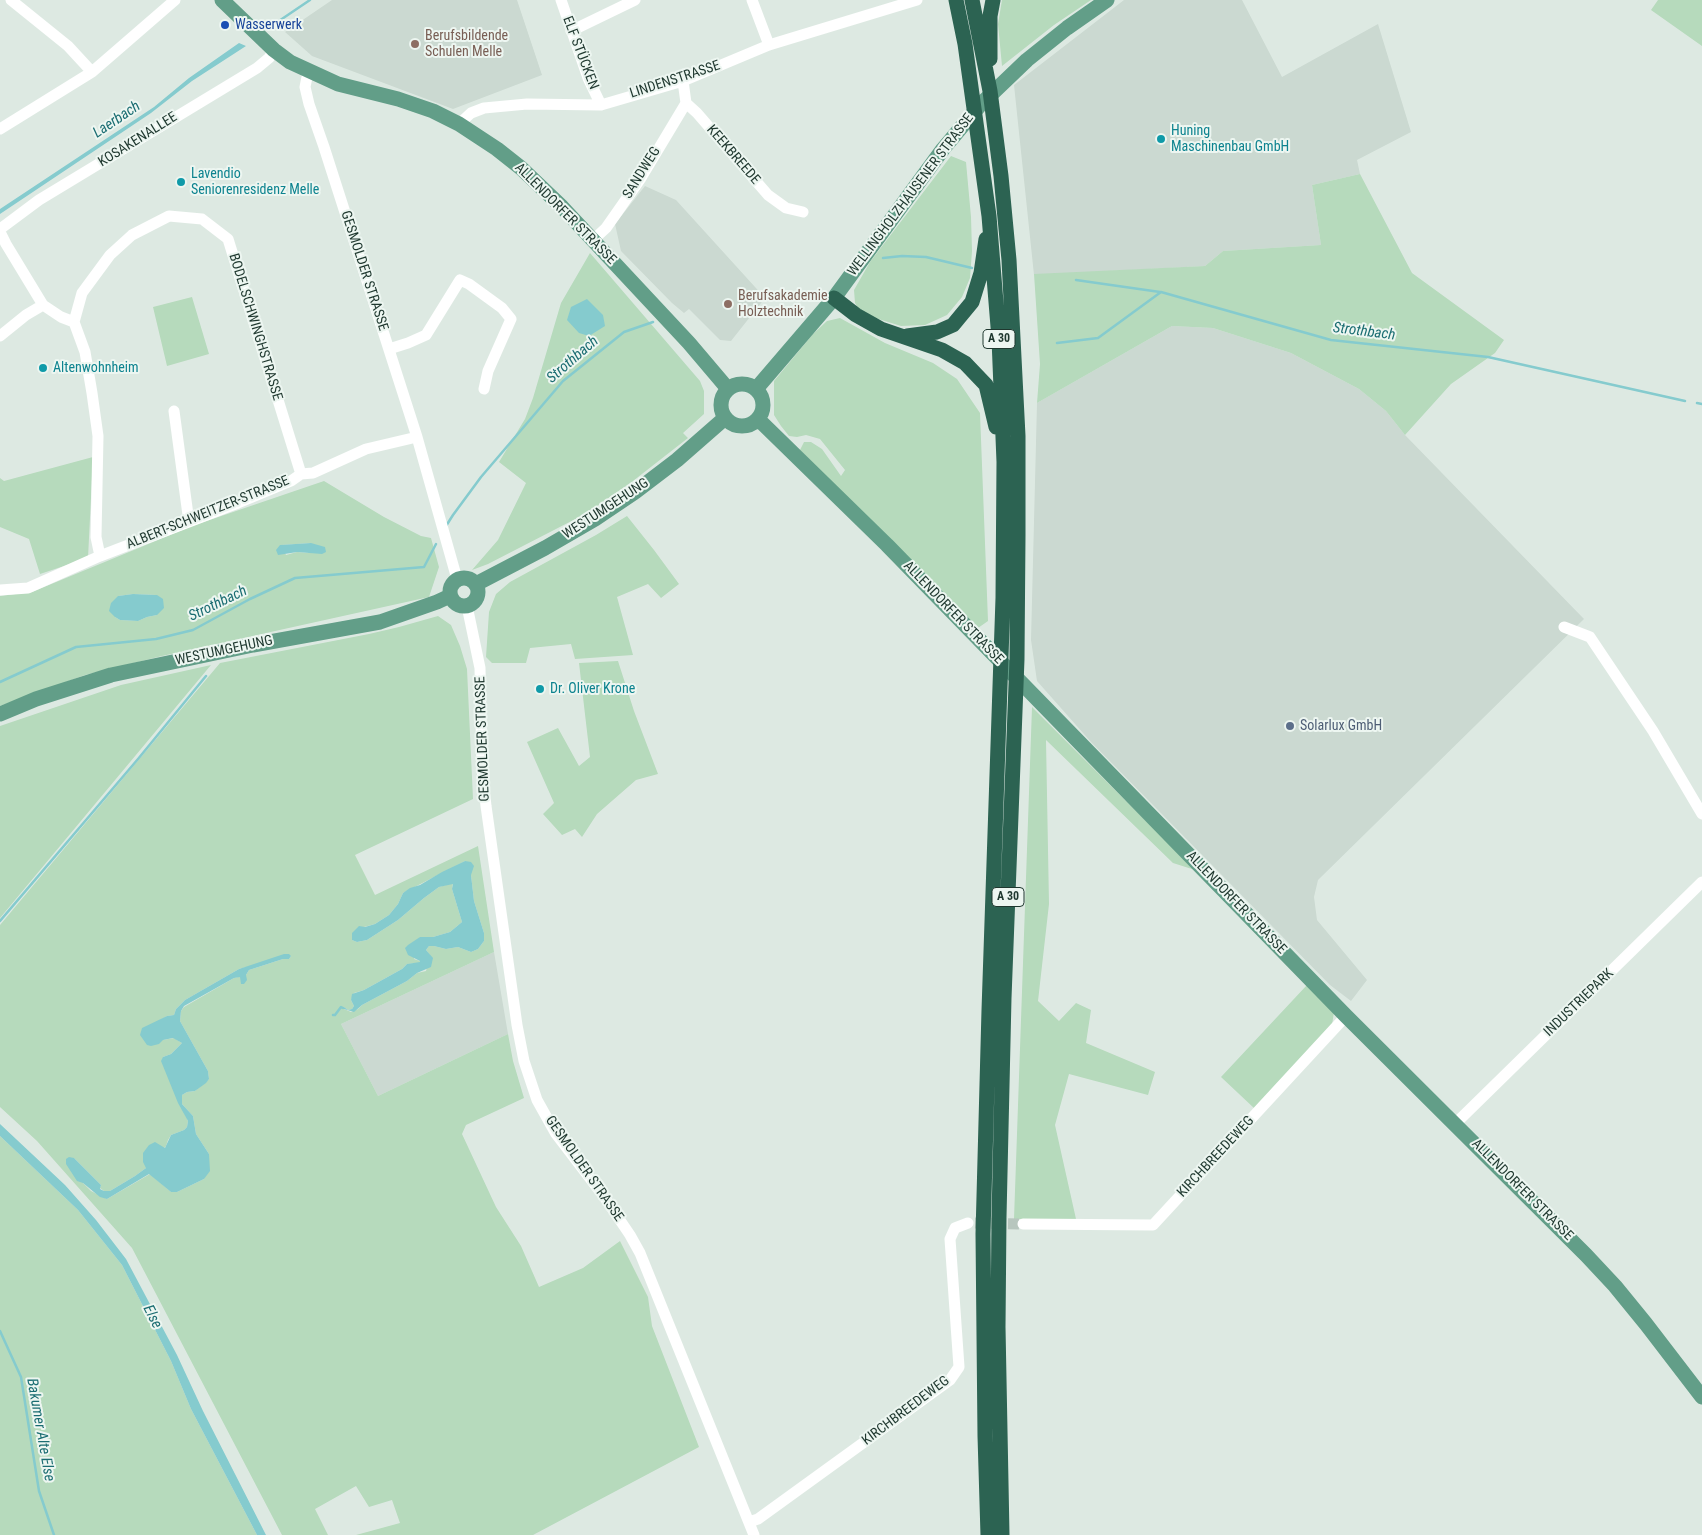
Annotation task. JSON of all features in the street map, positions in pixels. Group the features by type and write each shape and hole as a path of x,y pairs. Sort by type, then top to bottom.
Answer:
{"highway":[{"name":"A 30","path":"956,0 965,44 990,216 999,330 1004,462 1003,608 989,1010 984,1234 985,1436 988,1535"},
{"name":"A 30","path":"972,0 990,90 1009,260 1018,446 1016,659 1004,998 999,1217 998,1327 1002,1535"},
{"path":"990,90 990,16 993,0"},
{"path":"904,337 937,332 953,326 972,302 981,273 990,216"},
{"path":"834,298 856,315 881,329 942,350 965,364 986,384 1004,462"}],"main road":[{"path":"222,0 274,50 308,72"},
{"name":"WELLINGHOLZHAUSENER STRASSE","path":"756,389 834,298 943,149 982,104 1021,65 1073,23 1107,0"},
{"name":"ALLENDORFER STRASSE","path":"308,72 338,84 398,99 433,111 459,124 497,149 521,168 562,206 728,389"},
{"path":"745,384 756,389 760,393 763,404 763,409 758,419 752,424 745,426 731,423 725,418 721,406 724,394 728,389 745,384"},
{"name":"WESTUMGEHUNG","path":"476,584 595,519 677,460 725,418"},
{"name":"ALLENDORFER STRASSE","path":"758,419 851,508 1346,1016 1569,1237 1615,1286 1702,1397"},
{"path":"466,577 476,584 478,588 477,597 471,604 467,606 459,605 452,600 450,588 457,579 466,577"},
{"name":"WESTUMGEHUNG","path":"0,714 36,699 110,675 253,645 380,622 450,596"}],"street":[{"path":"11,0 68,46 92,72"},
{"path":"0,129 92,72 175,0"},
{"name":"ELF STÜCKEN","path":"560,0 588,78 601,105"},
{"path":"571,31 634,0"},
{"path":"752,0 769,45"},
{"name":"LINDENSTRASSE","path":"459,124 471,113 484,108 527,104 601,105 684,81 769,45 917,0"},
{"name":"KOSAKENALLEE","path":"0,230 39,200 257,68 269,58 274,50"},
{"name":"GESMOLDER STRASSE","path":"308,72 305,87 309,104 417,437 457,579"},
{"path":"684,81 686,103"},
{"name":"KEEKBREEDE","path":"686,103 697,112 768,195 786,208 803,212"},
{"name":"SANDWEG","path":"593,240 606,228 641,178 686,103"},
{"name":"BODELSCHWINGHSTRASSE","path":"74,322 82,293 110,255 132,235 169,216 202,219 228,239 301,474"},
{"path":"0,230 6,244 43,304 61,317 74,322 84,352 98,436 96,537 100,556"},
{"path":"388,349 426,335 460,280 470,284 502,308 511,320 488,371 484,389"},
{"path":"0,336 43,304"},
{"path":"174,411 190,521"},
{"name":"ALBERT-SCHWEITZER-STRASSE","path":"0,590 28,588 100,556 292,481 301,474 313,473 366,449 399,443 417,437"},
{"name":"GESMOLDER STRASSE","path":"467,606 480,668 482,770 486,806 517,1025 524,1061 537,1100 556,1134 605,1198 640,1253 754,1535"},
{"path":"1564,627 1590,637 1653,731 1702,814"},
{"name":"INDUSTRIEPARK","path":"1455,1124 1702,882"},
{"name":"KIRCHBREEDEWEG","path":"1024,1224 1153,1225 1346,1016"},
{"name":"KIRCHBREEDEWEG","path":"748,1522 758,1519 950,1380 959,1367 950,1239 956,1228 968,1224"}],"shaded area":[{"name":"Berufsbildende Schulen Melle","path":"332,0 517,0 542,75 453,109 312,56 285,32"},
{"path":"1124,0 1242,0 1282,77 1378,24 1411,132 1357,160 1360,174 1312,185 1321,245 1223,251 1205,266 1034,275 1014,85"},
{"path":"645,186 676,200 765,298 731,341 720,340 689,309 684,313 621,251 615,224"},
{"path":"1172,326 1213,328 1291,353 1359,389 1386,411 1405,435 1584,619 1318,880 1314,897 1317,920 1367,980 1351,1001 1330,985 1091,742 1037,681 1031,640 1037,403"},
{"path":"494,952 508,1034 378,1096 341,1024"}],"green space":[{"path":"1002,0 1091,0 1054,25 1002,66 998,24"},
{"path":"1658,0 1702,0 1702,46 1651,10"},
{"path":"951,156 966,162 971,217 972,251 970,278 962,297 947,315 925,325 901,326 872,317 858,308 855,303 854,290 870,262"},
{"path":"1360,174 1412,273 1504,340 1495,353 1451,384 1405,435 1386,411 1359,389 1291,353 1213,328 1172,326 1037,403 1040,364 1034,274 1205,266 1223,251 1321,245 1312,185"},
{"path":"590,253 700,381 704,391 704,414 683,433 688,438 633,481 587,513 488,564 472,570 498,540 526,483 499,462 525,419 561,303"},
{"path":"192,297 209,354 167,366 153,307"},
{"path":"840,318 885,343 933,363 957,379 980,413 988,621 978,628 800,450 804,442 811,442 822,449 841,476 845,470 820,439 806,435 789,436 774,415 774,381 813,334 827,321"},
{"path":"93,457 88,558 40,574 29,539 0,527 0,478 4,481"},
{"path":"324,481 384,517 421,536 431,538 439,567 429,597 162,656 85,675 0,706 0,596 32,592 192,526","holes":["311,543 308,553 297,552 286,555 281,545","133,594 157,595 157,615 138,621 120,620 115,617 118,596"]},
{"path":"627,516 679,584 661,598 648,584 617,597 633,655 575,659 571,644 530,648 526,663 492,663 486,657 489,612 496,594 510,582"},
{"path":"438,616 451,625 467,669 473,799 355,855 375,895 478,846 494,952 341,1024 378,1096 508,1034 513,1061 524,1098 466,1125 462,1134 496,1207 521,1246 539,1287 583,1268 620,1241 648,1297 652,1326 699,1447 533,1535 356,1535 400,1523 392,1500 369,1507 356,1486 315,1509 328,1535 282,1535 132,1248 37,1141 0,1107 0,925 220,663 399,627","holes":["465,861 471,875 474,901 484,933 484,941 478,949 471,952 458,947 446,949 429,946 426,950 430,955 426,971 417,973 407,981 358,1009 351,1012 344,1009 344,1007 348,1010 352,1009 354,1006 351,1000 354,993 364,990 402,969 407,964 420,963 420,961 414,959 420,937 433,937 450,932 462,922 452,889 453,883 439,887 398,920 367,940 357,942 352,940 364,927 375,924 389,915 398,904 403,893","291,956 289,959 283,959 249,970 246,975 234,978 184,1007 181,1011 180,1021 208,1071 209,1079 195,1091 182,1095 182,1104 193,1116 196,1134 209,1154 204,1179 177,1192 171,1192 150,1174 107,1199 91,1191 83,1183 74,1158 101,1185 100,1188 104,1191 110,1191 146,1168 166,1146 171,1135 187,1127 188,1121 163,1057 171,1054 182,1043 174,1038 163,1040 160,1020 174,1015 176,1009 185,1000 239,969"]},
{"path":"618,661 634,711 658,774 636,780 597,814 582,837 575,829 562,835 543,814 554,803 527,742 558,728 579,766 590,757 579,663"},
{"path":"211,665 0,918 0,726 121,685"},
{"path":"1032,707 1195,870 1173,863 1046,740 1049,904 1038,1001 1059,1021 1076,1003 1091,1010 1086,1043 1155,1072 1148,1095 1069,1074 1055,1125 1076,1219 1014,1219"},
{"path":"1307,985 1334,1012 1332,1025 1255,1109 1221,1077"},
{"path":"0,1136 78,1210 122,1265 171,1361 191,1409 257,1535 0,1535"}],"water":[{"path":"239,43 246,46 192,81 151,113 0,214 0,209 154,107 189,78"},
{"path":"587,299 603,315 605,326 589,336 579,333 567,320 571,307"},
{"path":"311,543 325,547 326,552 322,554 297,552 278,555 276,550 280,545"},
{"path":"133,594 157,595 163,599 164,608 157,615 138,621 120,620 109,611 111,603 118,596"},
{"path":"465,861 471,862 474,866 471,875 474,901 484,933 484,941 478,949 471,952 458,947 446,949 429,946 426,950 433,958 431,967 362,1005 354,1012 344,1009 344,1007 348,1010 352,1009 354,1006 351,1000 352,994 364,990 402,969 407,964 420,962 408,955 405,948 408,945 420,937 433,937 450,932 462,922 452,889 453,884 439,887 398,920 367,940 357,942 352,940 352,933 359,926 365,927 375,924 389,915 398,904 403,893 410,888 420,885"},
{"path":"284,954 291,956 289,959 283,959 249,970 244,984 241,984 240,977 234,978 184,1006 181,1011 180,1021 208,1071 209,1079 206,1083 195,1091 182,1095 182,1104 193,1116 196,1134 209,1154 210,1171 204,1179 177,1192 171,1192 149,1174 107,1199 100,1197 83,1183 77,1181 66,1164 66,1159 69,1157 74,1158 101,1185 100,1189 110,1191 146,1168 143,1162 143,1153 149,1145 155,1142 165,1148 171,1135 187,1127 188,1121 178,1103 161,1061 163,1057 171,1054 182,1043 173,1038 163,1040 159,1044 147,1045 140,1035 142,1028 167,1016 174,1015 176,1009 185,1000 239,969"},
{"name":"Else","path":"0,1124 65,1185 96,1220 126,1259 177,1355 203,1411 266,1535 257,1535 191,1409 171,1361 122,1265 78,1210 0,1136"}],"waterway":[{"name":"Laerbach","path":"270,27 310,0"},
{"path":"883,258 902,256 926,257 972,268"},
{"path":"1076,280 1160,292"},
{"name":"Strothbach","path":"1057,343 1098,338 1161,292 1331,340 1488,357 1685,401"},
{"name":"Strothbach","path":"446,526 481,477 563,381 624,332 653,322"},
{"name":"Strothbach","path":"1697,403 1702,404"},
{"name":"Strothbach","path":"0,682 76,647 156,639 193,630 250,599 295,578 424,567 436,544"},
{"path":"0,921 206,676"},
{"path":"333,1015 341,1007 343,1008"},
{"name":"Bakumer Alte Else","path":"0,1331 21,1377 39,1491 54,1535"}],"tunnel":[{"path":"975,1223 1023,1224"}],"place":[{"name":"Wasserwerk","path":"225,25"},
{"name":"Berufsbildende Schulen Melle","path":"415,44"},
{"name":"Huning Maschinenbau GmbH","path":"1161,139"},
{"name":"Lavendio Seniorenresidenz Melle","path":"181,182"},
{"name":"Berufsakademie Holztechnik","path":"728,304"},
{"name":"Altenwohnheim","path":"43,368"},
{"name":"Dr. Oliver Krone","path":"540,689"},
{"name":"Solarlux GmbH","path":"1290,726"}]}
